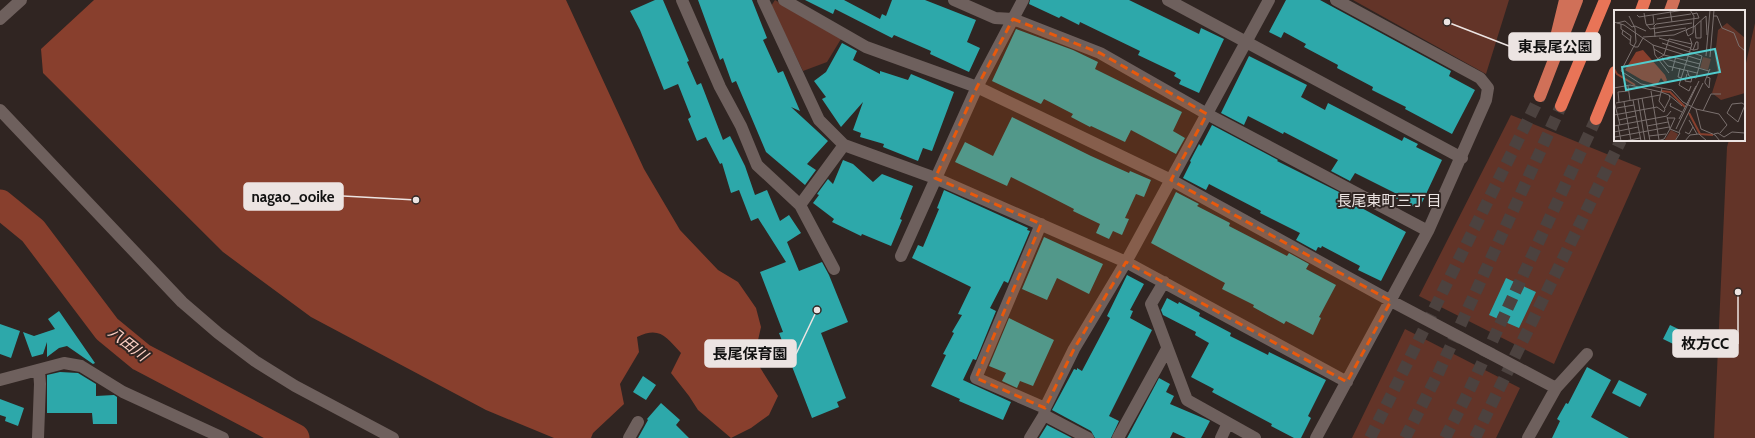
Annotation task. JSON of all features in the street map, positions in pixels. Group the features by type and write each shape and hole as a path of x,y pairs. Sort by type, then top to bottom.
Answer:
{"highway":[{"path":"1540,96 1565,0"},
{"path":"1546,77 1577,0"},
{"path":"1561,106 1605,0"},
{"path":"1641,10 1645,0"},
{"path":"1670,10 1674,0"},
{"path":"1596,119 1614,74"}],"street":[{"path":"0,19 21,0"},
{"path":"682,0 720,87 741,126 757,165 800,205 834,269"},
{"path":"763,0 819,120 844,145 935,178 1126,262 1347,382"},
{"path":"784,0 866,47 977,87 1171,180 1391,301 1556,388"},
{"path":"954,0 995,18 1013,19 1100,53 1207,114 1428,231"},
{"path":"901,256 977,87 1022,0"},
{"path":"1168,0 1462,158"},
{"path":"1030,438 1045,411 1074,350 1126,262 1269,0"},
{"path":"1316,438 1428,231 1462,158 1486,100 1488,88 1480,78 1336,0"},
{"path":"0,110 182,302 218,333 256,361 295,386 392,438"},
{"path":"800,205 844,145"},
{"path":"1041,224 976,378 1045,411 1088,438"},
{"path":"1164,282 1150,304 1166,349 1187,400 1255,438"},
{"path":"1118,438 1166,349"},
{"path":"1528,438 1556,388 1587,354"},
{"path":"0,380 64,363 81,366 123,392 223,438"},
{"path":"38,438 40,384 39,370"},
{"path":"629,438 638,422"},
{"path":"1221,438 1228,423"}],"highlighted area":[{"path":"1013,19 1100,53 1207,114 1171,180 1391,301 1347,382 1126,262 1074,349 1045,408 976,378 1041,224 935,178 977,87"}],"shaded area":[{"path":"94,0 566,0 644,169 680,230 718,270 738,282 756,308 761,327 754,358 778,396 769,415 751,428 731,438 698,410 671,373 681,353 667,338 657,333 651,333 637,337 639,352 620,384 624,404 593,433 591,438 554,438 486,410 311,317 223,252 43,73 41,49"},
{"path":"775,0 841,39 827,62 803,71 771,6"},
{"path":"1353,0 1509,0 1486,74"},
{"path":"1755,23 1755,438 1714,438 1727,147 1729,141 1745,141 1745,68"},
{"path":"1511,115 1641,168 1554,364 1419,296"},
{"path":"1405,329 1520,388 1496,438 1352,438"}],"building":[{"path":"655,0 663,0 689,61 687,62 697,85 701,83 723,140 730,136 745,166 755,195 767,190 780,221 789,215 801,233 787,242 799,271 822,262 829,275 848,322 821,333 846,398 837,402 839,407 812,418 779,333 783,332 760,272 786,262 758,218 751,221 739,190 731,193 722,163 720,164 706,137 697,141 688,119 691,117 678,84 664,90 640,30 630,11"},
{"path":"698,0 752,0 767,38 763,40 778,73 783,71 800,111 791,107 828,141 807,164 816,170 805,185 766,152 736,81 732,83 723,58 720,60"},
{"path":"805,0 844,0 880,19 882,14 886,16 892,0 925,0 976,20 967,42 980,48 969,72 930,54 931,51 894,35 892,38 835,9 833,14"},
{"path":"1030,0 1129,0 1199,34 1201,28 1224,39 1199,93 1179,84 1181,80 1174,76 1176,73 1138,55 1140,51 1080,22 1079,25 1061,16 1059,18 1029,4"},
{"path":"1286,0 1320,0 1451,71 1449,76 1475,90 1452,134 1405,109 1406,107 1372,90 1373,87 1337,68 1338,65 1304,47 1306,44 1284,32 1281,38 1269,32"},
{"path":"1016,29 1073,50 1098,62 1095,69 1182,112 1173,131 1185,138 1176,154 1131,130 1125,142 1071,117 1073,114 1044,99 1041,104 992,81"},
{"path":"842,43 857,51 853,60 880,74 880,71 908,80 911,74 954,92 932,151 923,148 918,161 883,147 884,144 860,137 861,133 853,130 863,102 841,127 822,99 826,97 814,81 826,72"},
{"path":"1249,56 1307,85 1301,97 1325,110 1328,103 1402,141 1404,137 1418,144 1416,147 1442,160 1419,209 1395,198 1397,194 1355,173 1350,181 1331,171 1338,160 1284,132 1283,134 1248,116 1244,125 1221,113"},
{"path":"1012,117 1091,156 1129,173 1130,171 1151,180 1144,197 1136,194 1125,218 1129,219 1122,235 1113,231 1109,239 1096,233 1100,224 1011,177 1007,186 955,162 965,142 993,156"},
{"path":"1212,125 1278,160 1277,161 1347,196 1345,199 1406,232 1381,281 1358,270 1360,266 1322,246 1321,248 1318,247 1316,251 1296,240 1300,233 1260,213 1261,211 1209,184 1206,190 1183,178 1199,144 1201,146"},
{"path":"843,160 853,164 873,182 882,174 913,186 900,219 902,220 891,246 862,234 861,236 832,222 834,219 813,203 819,195 817,194 828,179 833,184"},
{"path":"944,190 1028,228 1027,230 1030,231 1008,283 1004,281 990,308 996,311 976,360 973,359 963,380 1011,402 1003,420 959,401 960,399 931,386 946,355 943,354 954,333 952,332 962,315 958,314 971,287 912,258 918,245 923,247 939,209 937,208"},
{"path":"1176,192 1199,204 1197,206 1230,223 1229,226 1287,256 1289,253 1309,264 1306,269 1336,285 1319,317 1321,318 1313,335 1286,321 1284,324 1253,307 1254,305 1222,289 1225,283 1151,243"},
{"path":"1044,237 1103,264 1089,294 1057,278 1047,300 1022,289"},
{"path":"1127,275 1144,284 1130,310 1133,311 1130,318 1152,330 1109,416 1119,421 1111,438 1095,438 1091,431 1052,410 1074,369 1077,370 1077,368 1082,371 1110,318 1107,316"},
{"path":"1506,278 1536,292 1519,328 1489,315"},
{"path":"1167,298 1178,304 1179,302 1200,313 1199,316 1231,333 1230,336 1268,355 1269,352 1326,380 1308,416 1311,418 1301,438 1294,438 1271,426 1272,424 1212,392 1214,389 1191,377 1209,343 1195,335 1196,332 1163,315 1161,310"},
{"path":"59,311 95,363 93,364 67,346 59,348 47,357 47,342 43,354 32,357 23,332 34,336 55,329 48,319"},
{"path":"1009,318 1054,340 1033,386 1020,381 1017,388 1002,381 1006,373 989,366"},
{"path":"0,324 20,331 11,358 0,354"},
{"path":"1670,325 1703,341 1696,355 1663,339"},
{"path":"1587,367 1611,380 1591,417 1629,438 1552,438 1560,421 1557,419 1566,403 1568,404"},
{"path":"60,372 78,373 96,384 96,396 114,395 117,397 117,424 93,424 92,413 47,413 47,375"},
{"path":"643,376 656,385 646,400 633,392"},
{"path":"1159,378 1170,384 1166,392 1174,396 1170,404 1210,421 1201,438 1186,438 1173,432 1170,438 1127,438"},
{"path":"1619,380 1647,394 1640,407 1612,393"},
{"path":"0,399 24,408 18,426 5,421 6,417 0,415"},
{"path":"661,403 680,420 676,425 689,438 638,438 648,420 647,419"},
{"path":"1047,425 1072,438 1039,438"}],"waterway":[{"name":"八田川","path":"0,204 33,231 107,329 141,357 295,438"}],"tunnel":[{"path":"1370,438 1540,96"},
{"path":"1405,438 1437,376 1561,106"},
{"path":"1445,438 1468,393 1596,119"},
{"path":"1475,438 1621,141"}],"place":[{"name":"東長尾公園","path":"1447,22"},
{"name":"nagao_ooike","path":"416,200"},
{"name":"枚方CC","path":"1738,292"},
{"name":"長尾保育園","path":"817,310"}],"district":[{"name":"長尾東町三丁目","path":"1389,201"}]}
